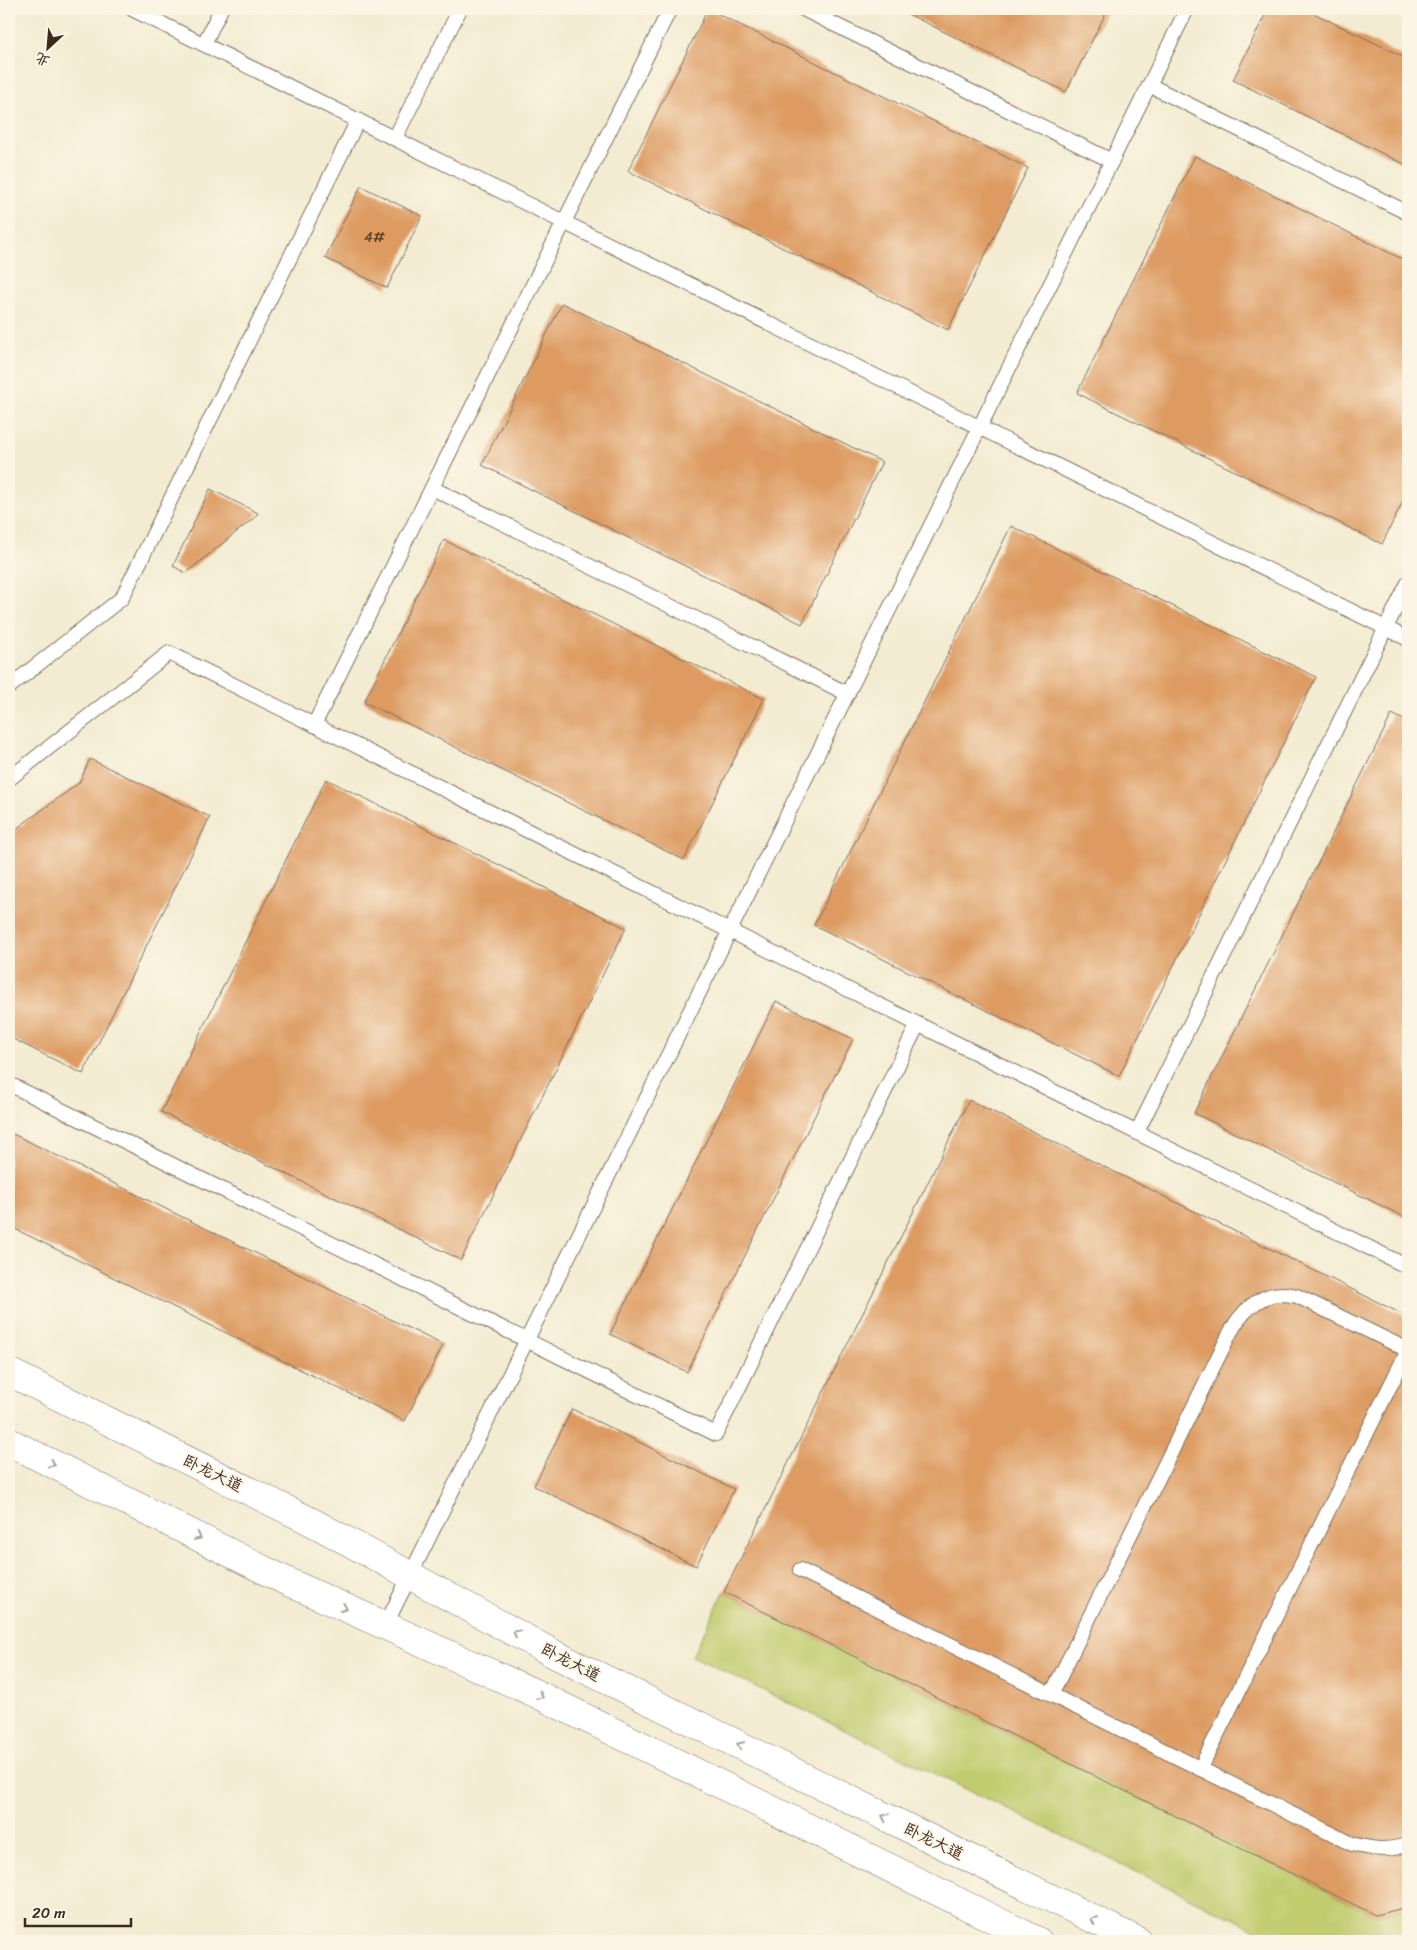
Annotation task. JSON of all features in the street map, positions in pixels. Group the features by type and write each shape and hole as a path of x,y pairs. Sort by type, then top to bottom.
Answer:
{"main road":[{"name":"卧龙大道","path":"9,1372 314,1523 556,1655 1138,1941"},
{"path":"9,1442 286,1581 537,1694 1038,1941"}],"lane":[{"path":"132,9 1408,639"},
{"path":"204,44 221,9"},
{"path":"395,138 460,9"},
{"path":"314,725 670,9"},
{"path":"802,9 1112,162"},
{"path":"385,1626 1187,9"},
{"path":"1150,85 1408,213"},
{"path":"9,687 122,598 358,120"},
{"path":"432,488 848,694"},
{"path":"1137,1132 1408,583"},
{"path":"9,779 169,653 1408,1267"},
{"path":"9,1084 716,1434 918,1024"},
{"path":"1051,1694 1230,1333 1237,1321 1250,1307 1266,1297 1282,1294 1298,1296 1408,1350 1200,1768"},
{"path":"800,1570 1352,1844 1376,1850 1401,1847 1408,1844"}],"green space":[{"path":"724,1592 1375,1915 1408,1907 1408,1941 1279,1941 692,1656"}],"building":[{"path":"708,9 1028,168 948,330 628,171"},
{"path":"898,9 1108,9 1066,92"},
{"path":"1268,9 1305,9 1408,59 1408,166 1233,80"},
{"path":"1195,156 1408,262 1408,491 1382,544 1077,393"},
{"path":"361,186 422,216 387,288 325,258"},
{"path":"562,303 882,462 802,624 482,465"},
{"path":"210,489 258,513 186,573 173,566"},
{"path":"1011,526 1316,677 1119,1076 814,925"},
{"path":"444,540 764,699 684,860 364,702"},
{"path":"1392,714 1408,722 1408,1219 1194,1113"},
{"path":"90,759 210,817 83,1074 9,1037 9,834 79,783"},
{"path":"326,779 626,928 461,1260 161,1112"},
{"path":"776,1001 853,1039 687,1372 610,1334"},
{"path":"969,1100 1408,1317 1408,1907 1375,1915 724,1592"},
{"path":"9,1132 443,1345 405,1421 9,1226"},
{"path":"572,1409 734,1489 696,1566 534,1486"}]}
